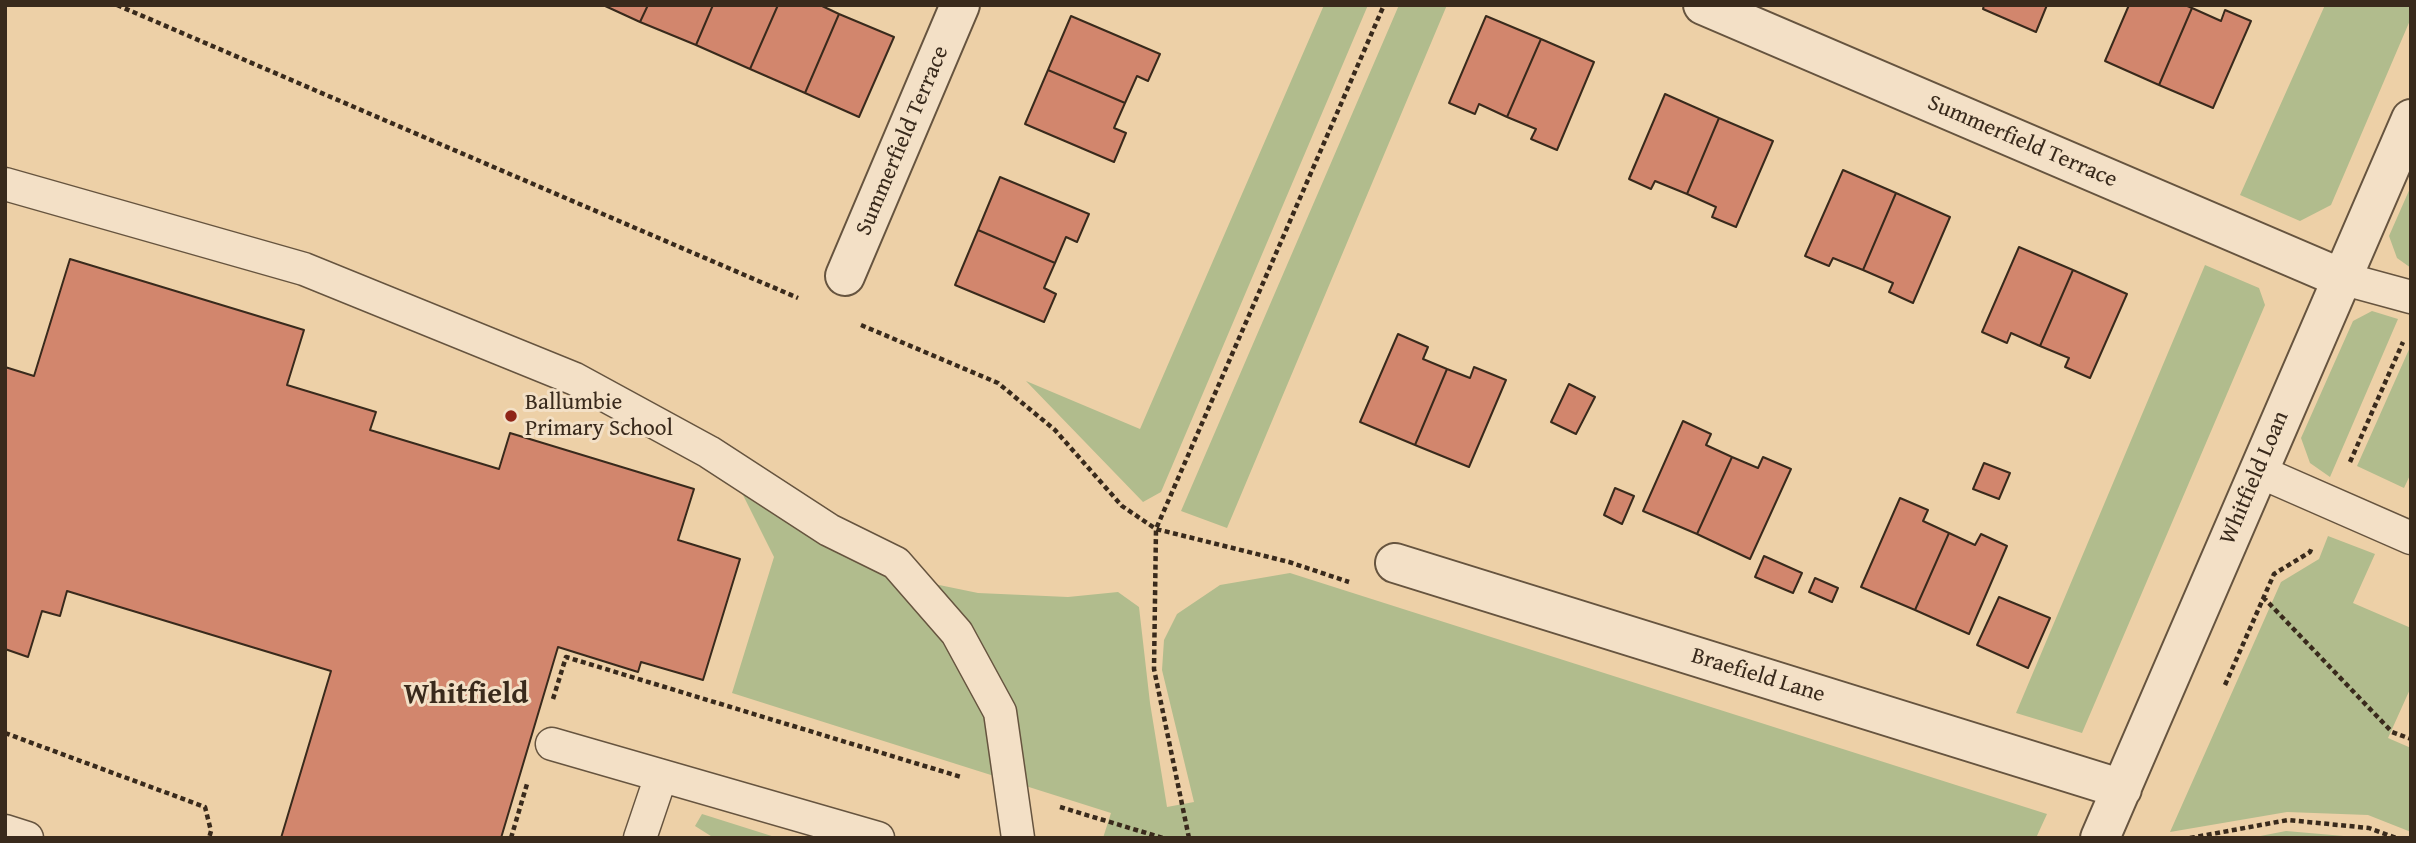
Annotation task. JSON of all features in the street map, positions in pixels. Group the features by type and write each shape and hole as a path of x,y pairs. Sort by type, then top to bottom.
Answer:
{"street":[{"name":"Summerfield Terrace","path":"845,276 961,5"},
{"name":"Summerfield Terrace","path":"1703,5 2341,278"},
{"name":"Whitfield Loan","path":"2101,838 2411,120"},
{"name":"Braefield Lane","path":"1395,564 2122,789"}],"lane":[{"path":"5,184 304,269 575,379 709,452 829,530 896,563 957,633 1000,712 1018,838"},
{"path":"2341,278 2411,297"},
{"path":"2258,471 2411,538"},
{"path":"552,744 878,838"},
{"path":"640,838 661,776"},
{"path":"5,831 27,838"}],"path":[{"path":"117,5 806,301"},
{"path":"1189,838 1154,670 1156,529 1384,5"},
{"path":"857,323 998,383 1055,430 1122,506 1156,529 1289,562 1360,586"},
{"path":"2225,686 2274,574 2310,552 2405,338"},
{"path":"2263,597 2392,732 2411,739"},
{"path":"551,705 566,657 1163,838"},
{"path":"5,733 205,807 211,831 209,838"},
{"path":"511,838 530,777"},
{"path":"2190,838 2288,820 2369,828 2396,838"}],"green space":[{"path":"1324,5 1368,5 1161,492 1143,502 1026,381 1140,429"},
{"path":"1399,5 1447,5 1227,528 1181,511"},
{"path":"2325,5 2411,5 2411,18 2331,205 2300,221 2240,195"},
{"path":"2411,186 2411,268 2397,258 2389,236"},
{"path":"2205,265 2259,288 2265,305 2082,733 2016,713"},
{"path":"2372,311 2398,319 2330,477 2310,463 2301,438 2353,321"},
{"path":"2411,345 2411,473 2404,488 2357,466"},
{"path":"741,491 910,579 978,593 1068,597 1118,592 1139,607 1150,703 1167,807 1194,802 1162,670 1164,640 1177,614 1220,585 1290,573 2047,814 2036,838 1103,838 1111,813 732,693 774,557"},
{"path":"2328,536 2375,554 2353,603 2411,628 2411,687 2388,738 2411,748 2411,832 2368,815 2287,812 2170,832 2281,582 2319,559"},
{"path":"702,814 778,838 714,838 695,826"},
{"path":"2286,831 2367,838 2250,838"}],"building":[{"path":"603,5 648,5 640,22"},
{"path":"648,5 713,5 696,45 640,22"},
{"path":"713,5 778,5 750,69 696,45"},
{"path":"778,5 820,5 839,14 805,93 750,69"},
{"path":"1984,5 2047,5 2036,32 1983,9"},
{"path":"2129,5 2185,5 2192,8 2159,85 2105,61"},
{"path":"2192,8 2221,21 2225,10 2251,21 2213,108 2159,85"},
{"path":"839,14 894,37 859,117 805,93"},
{"path":"1071,16 1160,54 1148,81 1137,76 1125,103 1048,70"},
{"path":"1486,16 1541,39 1507,117 1479,104 1475,114 1449,103"},
{"path":"1541,39 1594,62 1557,150 1531,139 1536,129 1507,117"},
{"path":"1048,70 1125,103 1114,128 1126,133 1114,162 1025,124"},
{"path":"1665,94 1719,118 1687,194 1655,181 1651,189 1629,179"},
{"path":"1719,118 1773,141 1736,227 1712,217 1716,207 1687,194"},
{"path":"1843,170 1896,193 1863,270 1833,258 1829,266 1805,256"},
{"path":"1000,177 1089,214 1077,242 1066,237 1055,263 978,230"},
{"path":"1896,193 1950,217 1913,303 1889,292 1893,283 1863,270"},
{"path":"978,230 1055,263 1044,288 1056,294 1044,322 955,285"},
{"path":"2019,247 2073,270 2040,346 2011,333 2007,343 1982,332"},
{"path":"70,259 304,330 287,385 376,412 370,430 499,469 510,433 694,489 678,540 740,559 703,680 641,662 638,672 558,647 501,838 281,838 331,671 67,591 60,616 42,611 28,657 5,649 5,367 34,376"},
{"path":"2073,270 2127,294 2090,378 2065,367 2069,358 2040,346"},
{"path":"1398,334 1428,347 1423,359 1447,369 1415,445 1360,422"},
{"path":"1474,367 1506,380 1469,467 1415,445 1447,369 1470,378"},
{"path":"1569,384 1595,397 1576,434 1551,422"},
{"path":"1683,421 1711,434 1706,445 1732,457 1697,534 1643,511"},
{"path":"1732,457 1758,468 1763,457 1791,469 1750,559 1697,534"},
{"path":"1984,463 2010,473 1999,499 1973,489"},
{"path":"1615,488 1634,496 1622,524 1604,515"},
{"path":"1900,498 1928,510 1923,521 1949,533 1915,610 1861,587"},
{"path":"1949,533 1975,545 1981,534 2007,546 1969,634 1915,610"},
{"path":"1764,556 1802,573 1793,593 1755,577"},
{"path":"1815,578 1838,588 1832,602 1809,592"},
{"path":"1999,597 2050,618 2028,668 1977,645"}],"place":[{"name":"Ballumbie Primary School","path":"511,416"}],"district":[{"name":"Whitfield","path":"466,695"}]}
